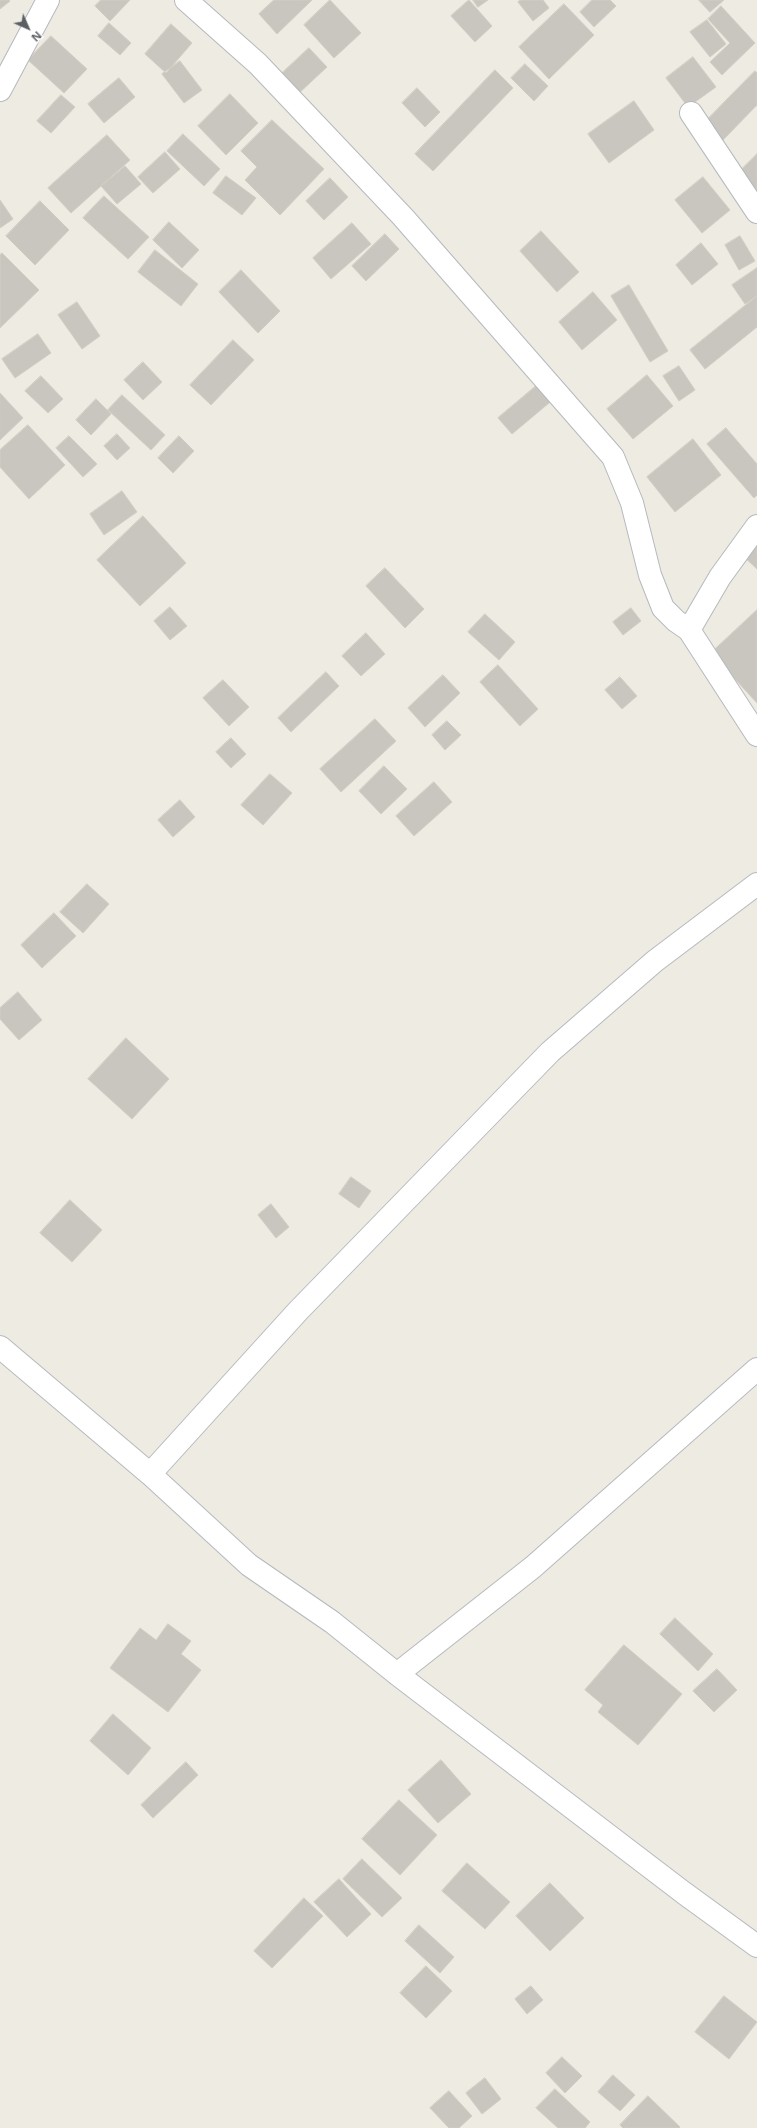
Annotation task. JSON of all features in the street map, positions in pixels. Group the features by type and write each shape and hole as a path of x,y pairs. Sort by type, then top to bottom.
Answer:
{"street":[{"path":"0,90 48,0"},
{"path":"186,0 258,64 397,212 613,457 632,503 650,575 663,608 676,622 689,630 757,735"},
{"path":"691,113 757,212"},
{"path":"689,630 720,577 757,526"},
{"path":"150,1474 298,1311 550,1052 655,960 757,884"},
{"path":"0,1347 150,1474 250,1566 332,1622 397,1674 684,1893 757,1946"},
{"path":"397,1674 533,1567 757,1369"}],"building":[{"path":"0,0 9,0 10,1 0,9"},
{"path":"101,0 130,0 110,21 95,6"},
{"path":"274,0 312,0 277,34 259,14"},
{"path":"330,0 361,33 334,58 304,25"},
{"path":"469,0 492,26 475,42 451,16"},
{"path":"473,0 488,0 478,7"},
{"path":"521,0 543,0 549,8 533,21 518,2"},
{"path":"592,0 610,0 616,6 594,27 580,12"},
{"path":"699,0 724,0 710,12"},
{"path":"564,4 594,35 549,79 519,47"},
{"path":"721,6 755,43 722,75 710,62 730,43 708,19"},
{"path":"707,20 726,44 710,57 690,32"},
{"path":"109,23 131,43 120,55 98,36"},
{"path":"171,24 192,43 166,73 145,54"},
{"path":"51,36 87,69 64,93 28,60"},
{"path":"309,48 327,67 297,95 279,76"},
{"path":"693,57 716,87 688,107 666,78"},
{"path":"180,61 202,90 184,103 162,74"},
{"path":"525,64 548,86 534,101 511,78"},
{"path":"495,70 513,88 433,171 415,154"},
{"path":"755,71 757,73 757,105 723,140 705,122"},
{"path":"119,78 135,97 104,123 88,104"},
{"path":"417,88 440,112 425,127 402,103"},
{"path":"230,94 258,123 226,155 198,126"},
{"path":"61,95 75,107 51,133 37,121"},
{"path":"634,101 654,130 609,163 588,134"},
{"path":"272,120 324,169 280,215 245,180 257,167 241,151"},
{"path":"183,134 220,169 204,186 167,151"},
{"path":"107,135 130,160 71,213 48,188"},
{"path":"165,152 180,169 153,193 138,177"},
{"path":"757,154 757,191 738,173"},
{"path":"125,166 141,184 117,204 101,186"},
{"path":"226,176 256,198 242,215 213,193"},
{"path":"703,177 730,210 702,233 675,200"},
{"path":"330,178 348,197 324,220 306,201"},
{"path":"104,196 149,237 128,259 83,218"},
{"path":"0,200 13,219 0,228"},
{"path":"40,201 69,230 35,265 6,236"},
{"path":"169,222 199,250 182,268 153,240"},
{"path":"352,223 371,244 331,279 313,258"},
{"path":"541,231 579,272 557,292 520,251"},
{"path":"385,234 399,249 366,281 352,266"},
{"path":"740,236 755,261 739,270 725,245"},
{"path":"701,243 718,264 692,285 676,265"},
{"path":"155,250 198,284 181,306 138,272"},
{"path":"2,253 39,290 0,328 0,255"},
{"path":"757,268 757,296 745,304 732,285"},
{"path":"241,270 280,311 258,333 219,292"},
{"path":"629,285 668,351 650,362 611,296"},
{"path":"593,292 617,320 582,350 559,322"},
{"path":"757,296 757,327 705,369 690,350"},
{"path":"77,302 100,336 82,349 58,315"},
{"path":"38,334 51,353 15,378 2,359"},
{"path":"233,340 254,360 211,405 190,385"},
{"path":"143,362 162,382 143,400 124,380"},
{"path":"679,366 695,390 679,401 663,376"},
{"path":"647,375 673,406 633,439 607,409"},
{"path":"41,376 63,399 48,413 25,391"},
{"path":"542,381 555,398 512,434 498,418"},
{"path":"0,393 23,418 0,440"},
{"path":"122,395 165,435 151,450 108,410"},
{"path":"96,399 111,414 91,435 76,420"},
{"path":"28,425 65,465 29,499 0,467 0,450"},
{"path":"726,428 757,464 757,495 754,498 707,444"},
{"path":"117,434 130,448 117,460 104,446"},
{"path":"69,436 97,464 83,477 56,448"},
{"path":"179,436 194,451 173,473 158,458"},
{"path":"693,439 721,475 675,512 647,477"},
{"path":"122,491 137,512 104,535 90,514"},
{"path":"143,516 186,563 140,606 97,560"},
{"path":"757,539 757,569 742,555"},
{"path":"385,568 424,609 405,628 366,586"},
{"path":"170,607 187,626 170,640 154,621"},
{"path":"631,608 641,621 623,635 613,622"},
{"path":"757,610 757,703 711,653"},
{"path":"485,614 515,642 499,660 468,632"},
{"path":"366,633 385,654 361,676 342,656"},
{"path":"498,665 538,709 520,726 480,682"},
{"path":"326,672 339,686 291,732 278,718"},
{"path":"443,675 460,693 425,727 408,708"},
{"path":"620,677 637,696 622,709 605,690"},
{"path":"223,680 249,707 229,726 203,698"},
{"path":"375,719 396,741 341,792 320,769"},
{"path":"447,721 461,735 445,750 432,735"},
{"path":"231,738 246,754 231,768 216,752"},
{"path":"384,766 407,789 381,814 359,791"},
{"path":"270,774 292,793 263,825 241,805"},
{"path":"434,782 452,802 414,836 396,816"},
{"path":"180,800 195,817 173,837 158,820"},
{"path":"87,884 109,904 83,933 60,912"},
{"path":"54,913 76,936 42,968 21,945"},
{"path":"18,992 42,1020 19,1040 0,1019 0,1008"},
{"path":"126,1038 169,1079 132,1119 88,1079"},
{"path":"351,1177 371,1191 359,1208 339,1194"},
{"path":"70,1200 102,1230 72,1262 40,1233"},
{"path":"271,1204 289,1227 276,1238 258,1215"},
{"path":"675,1618 713,1654 698,1671 660,1634"},
{"path":"168,1624 191,1641 181,1654 201,1670 168,1712 110,1668 140,1628 156,1640"},
{"path":"624,1645 682,1694 638,1745 598,1712 603,1705 585,1690"},
{"path":"717,1669 737,1690 714,1712 693,1691"},
{"path":"113,1714 151,1748 128,1775 90,1741"},
{"path":"441,1760 471,1794 438,1823 408,1790"},
{"path":"186,1762 198,1775 153,1818 141,1805"},
{"path":"399,1800 437,1835 400,1875 362,1839"},
{"path":"362,1859 402,1898 382,1917 343,1879"},
{"path":"467,1863 510,1902 485,1929 442,1891"},
{"path":"339,1879 371,1914 347,1937 314,1902"},
{"path":"550,1883 584,1918 550,1951 516,1916"},
{"path":"304,1898 323,1916 272,1968 254,1951"},
{"path":"419,1925 454,1957 440,1973 405,1941"},
{"path":"426,1966 452,1991 426,2018 400,1993"},
{"path":"531,1986 543,2000 527,2014 515,1999"},
{"path":"724,1996 757,2022 729,2059 695,2032"},
{"path":"562,2057 582,2076 565,2093 546,2073"},
{"path":"613,2075 635,2095 620,2111 598,2092"},
{"path":"485,2078 501,2099 482,2114 466,2093"},
{"path":"555,2089 590,2122 585,2128 558,2128 536,2108"},
{"path":"449,2091 472,2116 459,2128 449,2128 430,2108"},
{"path":"648,2096 680,2127 679,2128 623,2128 620,2125"}]}
